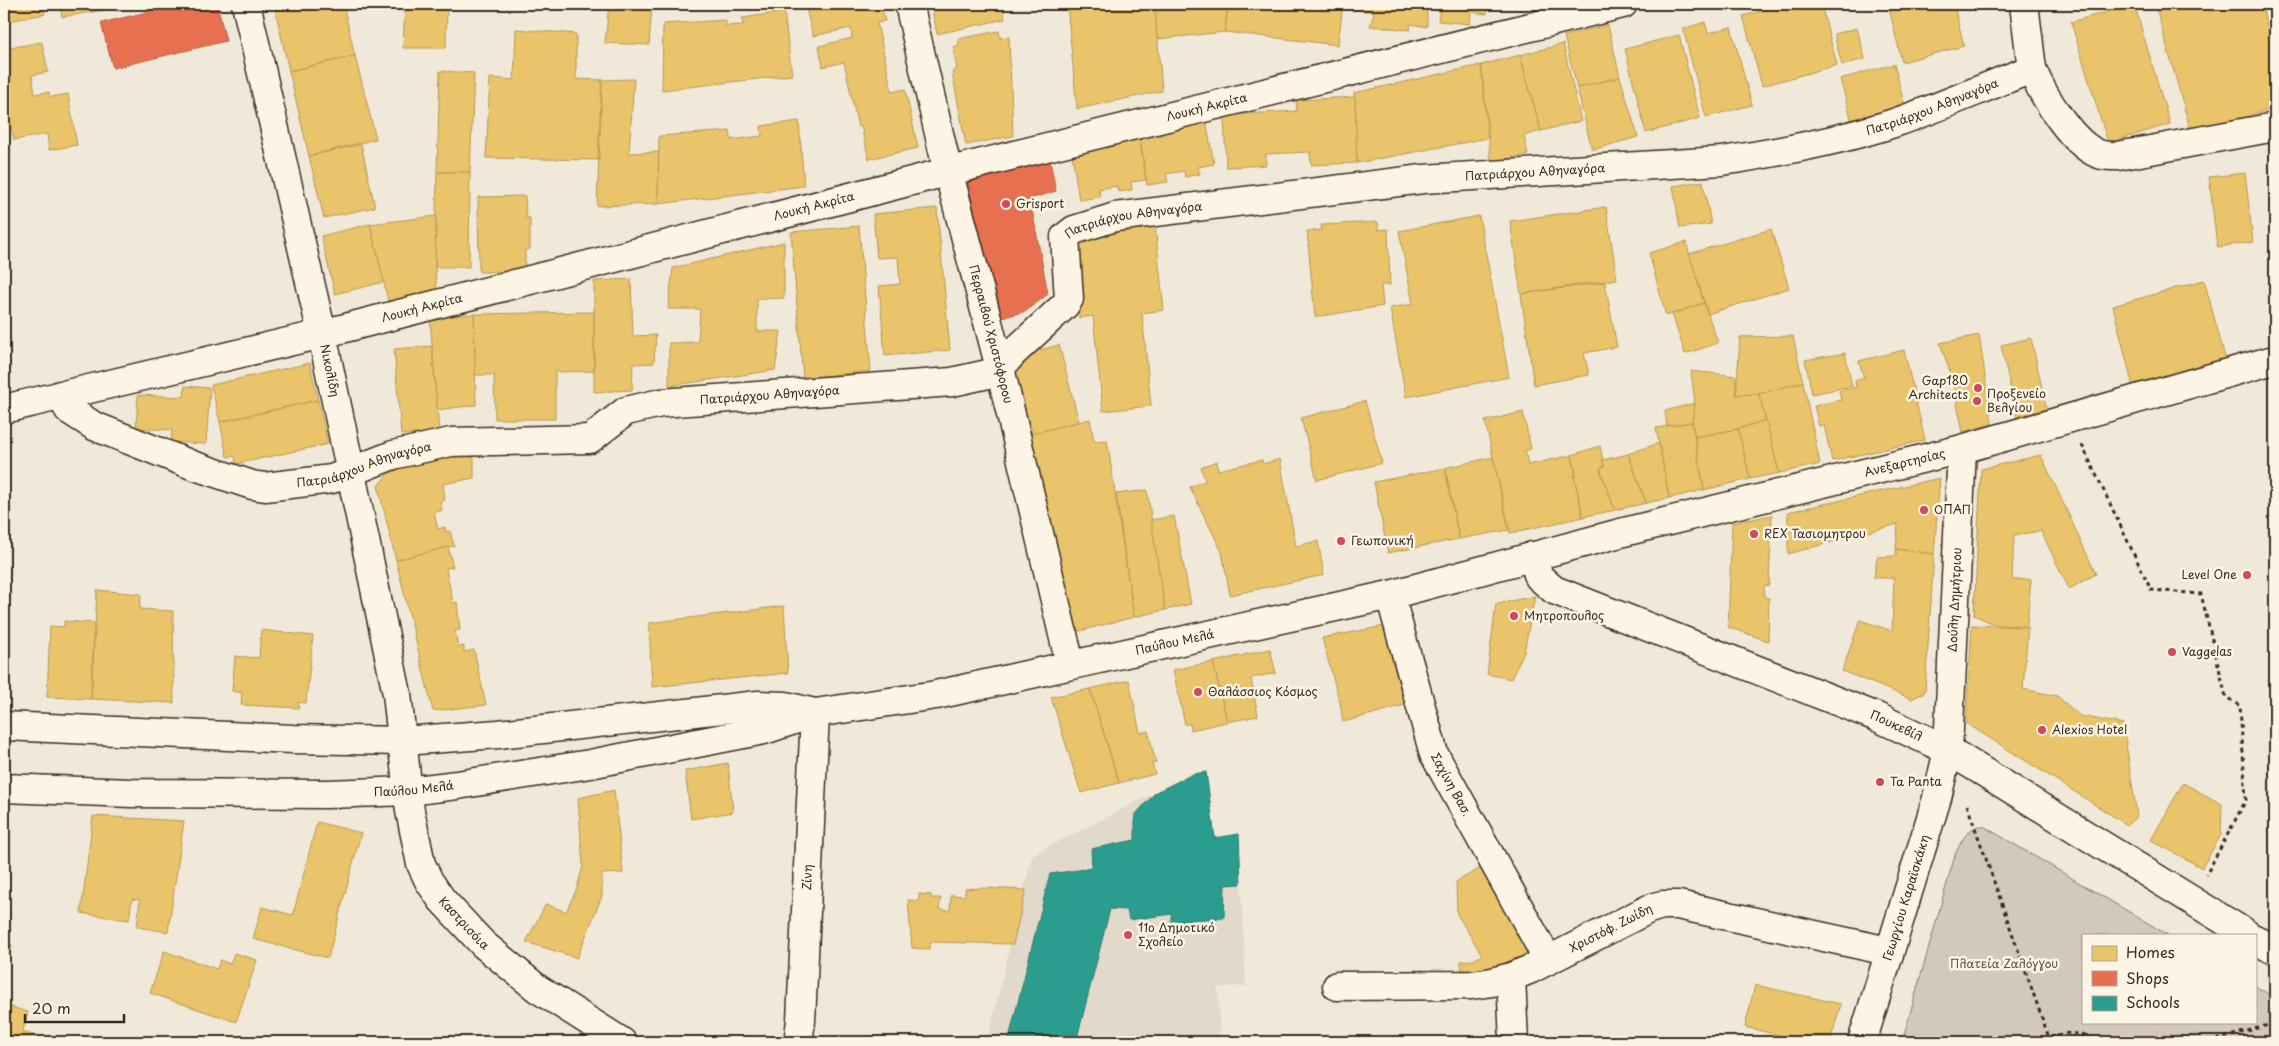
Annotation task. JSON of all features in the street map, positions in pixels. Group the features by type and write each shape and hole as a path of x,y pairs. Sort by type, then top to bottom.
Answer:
{"street":[{"name":"Νικολίδη","path":"246,4 322,334 397,694 404,741"},
{"name":"Περραιβού Χριστόφορου","path":"908,4 1000,368 1070,664"},
{"name":"Λουκή Ακρίτα","path":"4,409 322,334 949,172 1623,4"},
{"path":"2024,4 2032,69 2049,102 2070,130 2086,146 2102,155 2118,156 2275,127"},
{"name":"Πατριάρχου Αθηναγόρα","path":"60,395 69,410 94,426 252,486 265,487 332,479 393,455 451,442 590,439 626,411 661,402 952,382 988,374 1000,368 1013,353 1064,305 1069,299 1065,237 1074,230 1115,217 1423,179 1722,161 1767,154 1833,140 1898,122 2032,69"},
{"name":"Ανεξαρτησίας","path":"1532,556 1962,449 2070,420 2273,361"},
{"name":"Δούλη Δημήτριου","path":"1948,750 1962,449"},
{"name":"Παύλου Μελά","path":"4,788 131,793 327,794 408,791 464,784 590,764 764,730 815,713 936,695 1390,595 1532,556"},
{"name":"Πουκεβίλ","path":"1532,556 1539,577 1554,590 1877,717 1948,750 2246,934"},
{"name":"Σαχίνη Βασ.","path":"1390,595 1434,754 1548,960"},
{"name":"Παύλου Μελά","path":"4,726 274,738 404,741 498,734 758,705 786,706 815,713"},
{"name":"Ζίνη","path":"798,1042 801,1021 815,713"},
{"name":"Καστρισόια","path":"404,741 413,832 421,864 429,881 448,906 482,944 538,989 622,1042"},
{"name":"Γεωργίου Καραϊσκάκη","path":"1862,1042 1888,951 1937,798 1948,750"},
{"name":"Χριστόφ. Ζωίδη","path":"1337,986 1472,985 1511,978 1649,909 1662,905 1678,905 1888,951"},
{"path":"2256,940 2275,951"},
{"path":"1511,978 1514,1042"}],"path":[{"path":"2070,420 2151,590 2201,594 2226,697 2240,706 2246,800 2192,901"},
{"path":"1964,797 2049,1038"},
{"path":"2209,1042 2275,1023"},
{"path":"2043,1042 2049,1038 2076,1033 2097,1042"}],"shaded area":[{"name":"11ο Δημοτικό Σχολείο","path":"1206,772 1215,838 1241,884 1246,986 1218,987 1220,1042 987,1042 1032,855 1193,774"}],"green space":[{"name":"Πλατεία Ζαλόγγου","path":"1979,826 1985,827 2166,934 2082,934 2082,1024 2256,1024 2256,987 2275,998 2275,1042 1902,1042 1955,855 1961,842 1970,830"}],"building: Homes":[{"path":"4,4 43,4 45,14 4,22"},
{"path":"60,4 115,4 116,8 62,17"},
{"path":"274,4 343,4 355,56 289,71"},
{"path":"405,4 447,4 446,48 403,48"},
{"path":"609,4 652,4 649,45 605,43"},
{"path":"805,4 881,4 885,21 877,23 892,92 905,89 918,148 869,159 861,126 858,127 844,62 823,67 819,46 852,38 851,28 813,36"},
{"path":"931,4 1002,4 1005,19 937,34"},
{"path":"1067,4 1155,4 1162,91 1077,109"},
{"path":"1155,4 1228,4 1225,32 1157,39"},
{"path":"1228,4 1343,4 1338,45 1225,32"},
{"path":"1347,4 1427,4 1427,27 1411,24 1410,30 1370,26 1374,12 1346,8"},
{"path":"1427,4 1488,4 1487,14 1471,12 1470,24 1438,21 1440,7 1427,6"},
{"path":"1788,4 1821,4 1837,65 1762,86 1743,16"},
{"path":"1888,4 1958,4 1954,5 1964,46 1902,62"},
{"path":"2134,4 2170,124 2108,143 2071,22"},
{"path":"2155,4 2261,4 2275,53 2275,108 2191,132"},
{"path":"784,12 792,75 662,90 663,24 726,20 726,26 743,25 742,18"},
{"path":"1705,22 1708,33 1731,27 1752,105 1706,117 1683,29"},
{"path":"1608,25 1620,77 1577,88 1564,36"},
{"path":"1857,28 1865,59 1842,65 1834,34"},
{"path":"516,29 576,34 576,79 602,80 598,160 486,158 490,78 514,80"},
{"path":"999,31 1000,38 1009,37 1013,136 966,145 952,72 957,69 953,47 959,45 958,39"},
{"path":"1679,35 1700,118 1646,133 1625,49"},
{"path":"42,42 48,72 32,75 35,94 49,92 50,97 68,94 77,145 49,150 47,134 14,140 4,96 4,49"},
{"path":"1563,44 1581,121 1541,131 1520,55"},
{"path":"1520,55 1541,131 1524,136 1528,155 1491,162 1481,65"},
{"path":"355,56 376,139 309,156 289,71"},
{"path":"1894,64 1906,111 1853,125 1840,79"},
{"path":"1481,65 1488,138 1357,163 1354,93"},
{"path":"440,71 474,73 470,172 437,172"},
{"path":"1620,77 1638,137 1592,150 1577,88"},
{"path":"634,79 629,153 659,152 658,204 597,206 602,80"},
{"path":"1355,97 1357,163 1311,165 1310,152 1266,154 1266,165 1226,167 1224,115 1297,111 1296,100"},
{"path":"1206,120 1214,164 1198,167 1200,174 1185,177 1184,171 1166,174 1168,182 1147,185 1140,139 1162,135 1160,127"},
{"path":"799,121 804,186 658,204 659,136 730,131 731,140 762,136 761,126"},
{"path":"1139,135 1146,180 1131,182 1132,190 1118,192 1117,186 1099,189 1100,197 1079,200 1072,154 1094,151 1093,142"},
{"path":"361,144 375,207 324,218 309,156"},
{"path":"437,172 470,172 469,267 435,267"},
{"path":"2245,173 2253,242 2217,247 2209,177"},
{"path":"1703,181 1711,224 1680,228 1673,186"},
{"path":"525,196 526,218 530,218 530,249 525,250 525,271 479,272 478,197"},
{"path":"1606,207 1617,279 1521,294 1510,221"},
{"path":"937,208 950,350 885,356 879,286 900,284 898,257 877,258 873,214"},
{"path":"436,216 435,267 437,294 388,301 370,224"},
{"path":"1479,216 1509,377 1406,397 1390,308 1413,304 1399,231"},
{"path":"1378,222 1378,230 1388,229 1390,285 1381,285 1383,306 1315,317 1307,231 1322,230 1321,225"},
{"path":"370,224 384,282 335,294 321,236"},
{"path":"859,226 871,371 803,378 791,232"},
{"path":"1155,226 1164,310 1142,313 1151,406 1103,411 1093,316 1079,318 1072,235"},
{"path":"1771,229 1789,288 1708,314 1689,254"},
{"path":"784,242 784,298 757,299 757,331 781,331 775,370 669,386 669,343 698,342 700,309 668,309 673,268"},
{"path":"1686,242 1704,303 1666,316 1649,253"},
{"path":"631,279 633,336 656,335 654,363 633,364 632,390 594,392 594,281"},
{"path":"2204,280 2226,361 2133,387 2113,306"},
{"path":"1605,282 1617,347 1584,353 1589,375 1534,385 1521,294"},
{"path":"1704,303 1718,343 1685,354 1672,314"},
{"path":"594,312 594,371 555,372 555,419 495,419 494,375 475,375 474,314"},
{"path":"474,314 476,405 437,410 430,318"},
{"path":"1979,335 1992,424 1963,432 1950,372 1940,343"},
{"path":"1793,336 1803,382 1759,394 1736,395 1740,337"},
{"path":"2031,338 2047,410 2017,418 2001,345"},
{"path":"1059,345 1079,422 1032,434 1012,357"},
{"path":"432,346 439,432 401,435 394,349"},
{"path":"1904,350 1925,440 1832,461 1824,425 1819,426 1814,406 1841,400 1839,391 1856,387 1855,380 1864,378 1859,361"},
{"path":"1845,353 1852,386 1812,394 1805,360"},
{"path":"310,363 318,400 220,422 211,385"},
{"path":"1691,371 1736,376 1736,395 1759,394 1766,420 1738,429 1695,437 1692,422 1695,403"},
{"path":"1803,382 1820,464 1779,473 1759,394"},
{"path":"185,386 210,388 206,444 171,442 172,430 136,428 138,395 184,397"},
{"path":"318,400 328,444 236,464 235,456 227,457 220,422"},
{"path":"1365,401 1382,463 1317,480 1301,418"},
{"path":"1695,403 1692,422 1667,426 1665,411"},
{"path":"1523,412 1531,449 1525,451 1528,465 1572,455 1576,476 1574,476 1583,517 1510,533 1485,421"},
{"path":"1090,419 1094,441 1107,440 1134,617 1072,633 1026,435"},
{"path":"1766,420 1779,473 1750,479 1738,429"},
{"path":"1692,422 1704,490 1669,498 1656,428"},
{"path":"1738,429 1750,479 1704,490 1695,437"},
{"path":"1659,443 1669,498 1646,503 1628,454"},
{"path":"1600,446 1604,466 1600,469 1615,510 1583,517 1574,476 1576,476 1572,455"},
{"path":"452,453 474,458 474,478 443,484 445,500 440,502 442,510 434,513 438,529 445,527 446,532 450,531 454,546 396,560 378,486 394,466"},
{"path":"1628,454 1646,503 1615,510 1600,469 1604,466 1603,460"},
{"path":"2041,455 2096,574 2069,589 2041,531 2014,535 2012,580 2031,579 2027,626 1996,625 1974,615 1981,469"},
{"path":"1493,457 1509,530 1459,539 1445,468"},
{"path":"1280,459 1296,546 1318,541 1324,575 1230,595 1222,552 1190,487 1205,481 1201,467 1217,461 1218,470 1262,460 1263,464"},
{"path":"1445,468 1459,539 1388,553 1374,482"},
{"path":"1940,478 1934,554 1896,549 1898,524 1788,554 1788,512"},
{"path":"1147,490 1165,610 1134,617 1116,494"},
{"path":"1772,515 1769,585 1764,586 1764,597 1769,598 1768,641 1728,627 1732,523"},
{"path":"1174,516 1191,604 1165,610 1151,520"},
{"path":"448,547 453,567 446,568 453,603 457,602 460,630 455,631 458,647 464,646 464,652 474,650 486,705 433,711 396,560"},
{"path":"1896,549 1934,554 1925,692 1912,699 1842,671 1860,620 1892,631 1894,578 1874,578 1877,557 1896,556"},
{"path":"97,590 141,594 140,609 173,611 174,703 91,699"},
{"path":"1535,596 1524,652 1511,679 1487,674 1496,604"},
{"path":"784,606 788,673 652,687 649,623"},
{"path":"64,621 94,623 91,699 47,697 50,626 64,627"},
{"path":"1390,625 1409,704 1343,722 1340,703 1322,638"},
{"path":"1972,625 2028,627 2023,689 2057,696 2080,716 2123,724 2137,816 2127,825 1966,723"},
{"path":"261,630 313,636 306,703 298,702 299,708 241,705 242,693 232,691 235,656 259,658"},
{"path":"1270,649 1276,673 1251,678 1258,716 1227,722 1213,662"},
{"path":"1213,662 1227,722 1191,730 1190,724 1185,724 1173,670"},
{"path":"1129,680 1140,733 1148,731 1156,763 1152,763 1155,774 1119,783 1090,689"},
{"path":"1090,689 1119,783 1081,793 1051,697"},
{"path":"728,763 733,812 691,819 685,771"},
{"path":"2183,783 2222,804 2221,835 2202,868 2151,840"},
{"path":"614,790 623,873 602,874 602,896 577,958 526,942 546,904 566,912 577,888 583,866 578,798"},
{"path":"93,816 184,821 168,932 137,927 140,900 132,899 129,920 81,913"},
{"path":"317,822 361,833 328,958 253,939 262,907 293,915"},
{"path":"1486,865 1533,950 1490,974 1462,977 1461,961 1473,960 1482,955 1457,914 1456,882"},
{"path":"965,889 1026,890 1013,944 931,942 929,949 912,948 908,900 919,901 919,894 931,895 931,898 941,898 939,909 950,911 951,895 965,896"},
{"path":"4,942 12,945 4,975"},
{"path":"164,951 217,969 220,960 230,964 234,953 257,960 236,1022 150,993"},
{"path":"1755,985 1841,1004 1830,1042 1807,1042 1745,1027"},
{"path":"4,1005 28,1012 23,1031 37,1035 35,1042 4,1042"},
{"path":"1774,1034 1807,1042 1772,1042"}],"building: Shops":[{"path":"145,4 217,4 226,41 113,68 101,23 147,12"},
{"path":"1049,156 1056,191 1030,199 1048,294 1026,311 998,319 968,183"}],"building: Schools":[{"path":"1206,772 1215,838 1239,834 1241,884 1225,885 1224,918 1171,921 1172,914 1129,920 1127,910 1110,909 1076,1042 1008,1042 1050,874 1092,868 1091,849 1135,840 1135,815 1156,792 1193,774"}],"place":[{"name":"Grisport","path":"1006,204"},
{"name":"Gap180 Architects","path":"1978,388"},
{"name":"Προξενείο Βελγίου","path":"1977,401"},
{"name":"ΟΠΑΠ","path":"1924,510"},
{"name":"REX Τασιομητρου","path":"1754,534"},
{"name":"Γεωπονική","path":"1341,541"},
{"name":"Level One","path":"2247,575"},
{"name":"Μητροπουλος","path":"1514,616"},
{"name":"Vaggelas","path":"2172,652"},
{"name":"Θαλάσσιος Κόσμος","path":"1198,692"},
{"name":"Alexios Hotel","path":"2042,730"},
{"name":"Ta Panta","path":"1880,782"},
{"name":"11ο Δημοτικό Σχολείο","path":"1128,935"}]}
